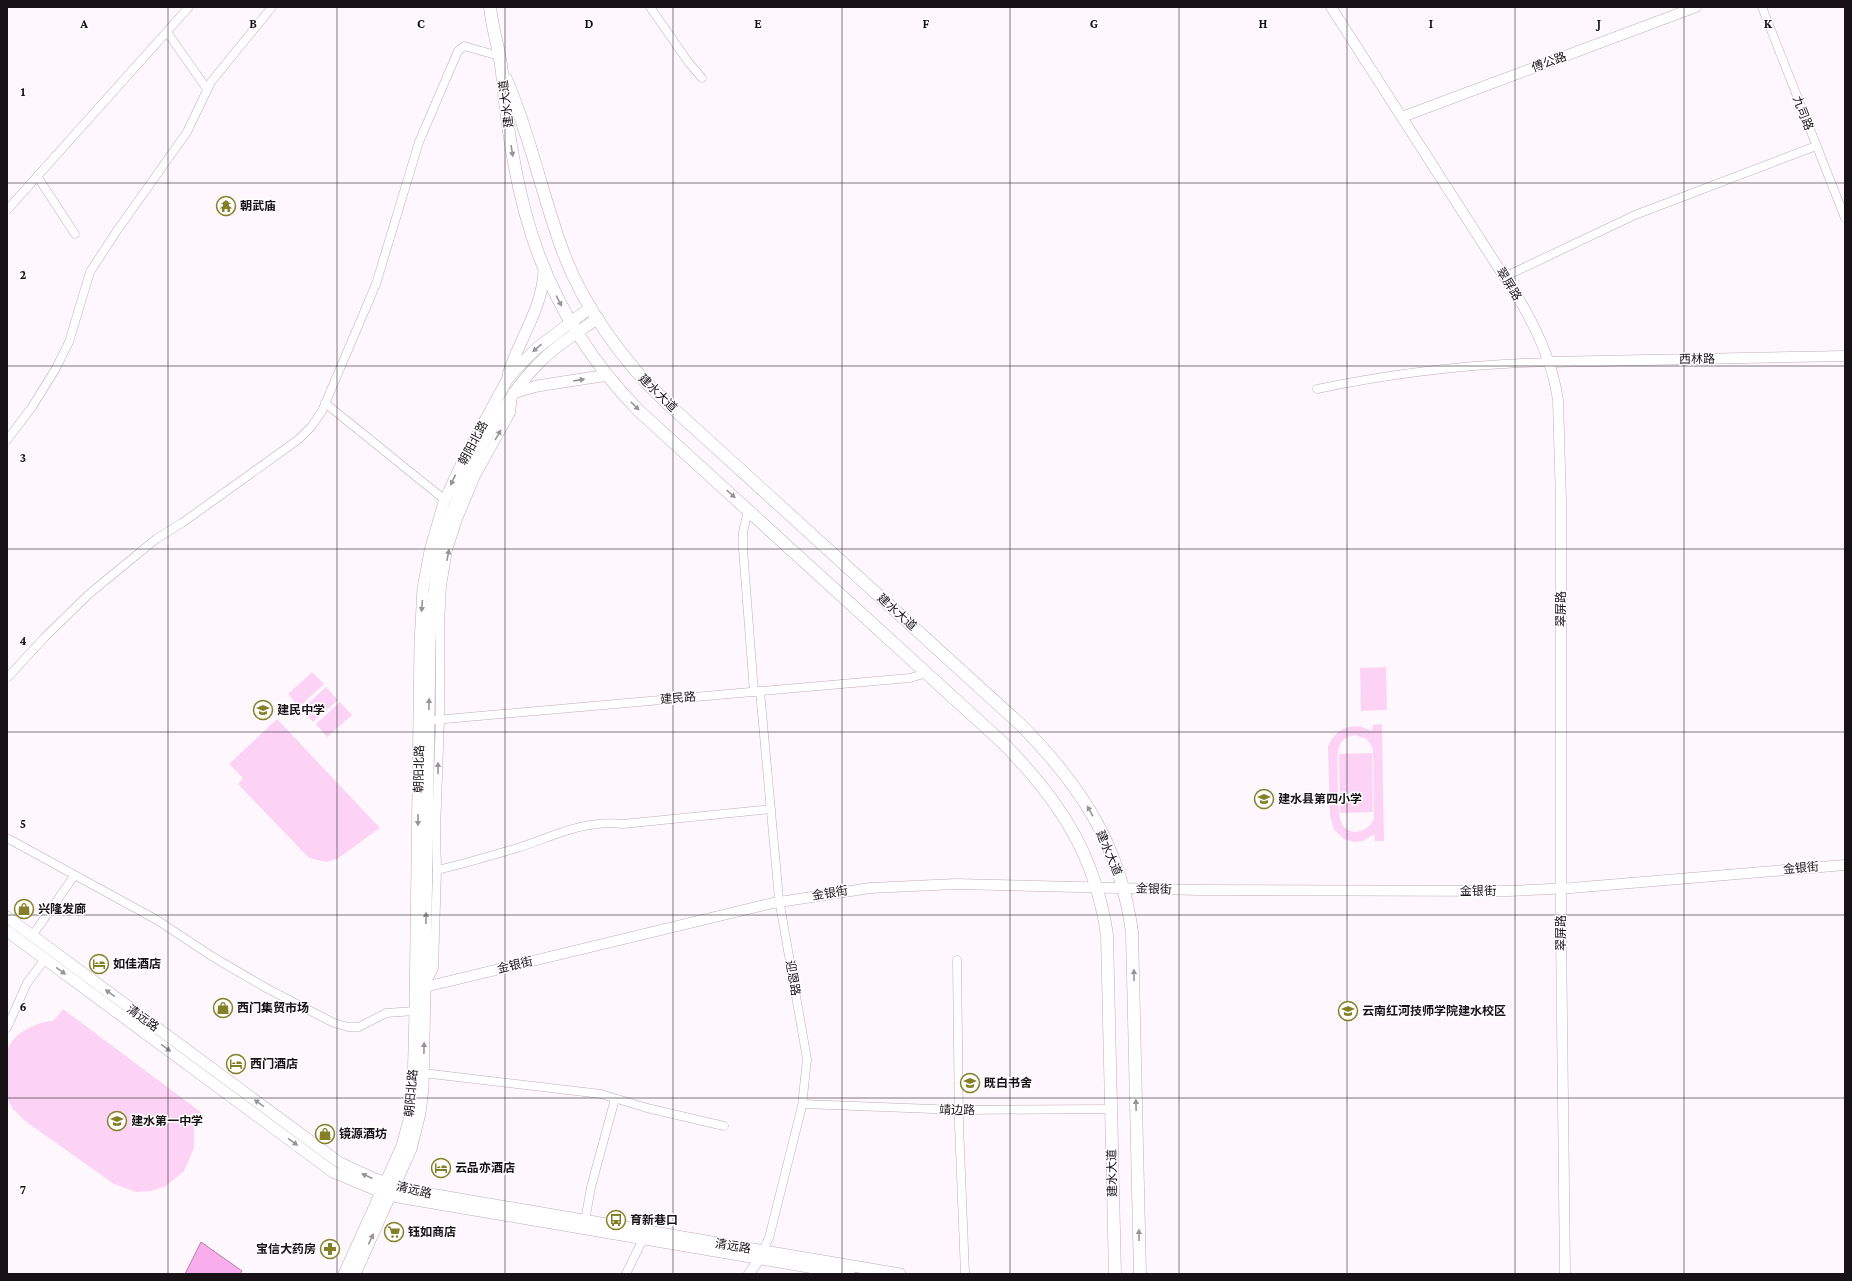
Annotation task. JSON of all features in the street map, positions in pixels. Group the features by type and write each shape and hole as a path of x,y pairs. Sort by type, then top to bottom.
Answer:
{"main road":[{"path":"490,7 502,71"},
{"name":"建水大道","path":"502,71 504,101 520,196 544,270 571,322 608,375 638,410 1003,743 1044,787 1072,830 1097,888 1105,922 1108,949 1115,1274"},
{"name":"建水大道","path":"502,71 511,91 562,250 590,307 624,356 656,392 1037,741 1063,771 1087,806 1111,854 1123,888 1130,917 1133,948 1140,1274"},
{"path":"507,380 514,356 541,298 544,270"},
{"name":"朝阳北路","path":"355,1274 388,1189 411,1112 415,1011 422,605 430,551 445,500 461,465 507,380 537,348 590,307"},
{"name":"朝阳北路","path":"344,1274 415,1137 420,1113 423,1073 434,720 431,605 435,572 443,535 453,505 469,469 497,417 513,393 550,352 598,318"},
{"path":"513,393 537,386 608,375"},
{"name":"清远路","path":"7,917 340,1163 388,1189 413,1191 585,1221 853,1272 900,1274"},
{"name":"清远路","path":"7,931 333,1172 388,1189 643,1239 760,1255"}],"street":[{"path":"7,210 189,7"},
{"path":"7,440 32,407 66,347 90,272 116,232 188,132 211,82 272,7"},
{"path":"650,7 689,63 702,78"},
{"name":"翠屏路","path":"1331,7 1531,321 1549,362 1558,400 1561,502 1561,889 1565,1274"},
{"name":"傅公路","path":"1402,117 1696,7"},
{"name":"九司路","path":"1762,7 1845,218"},
{"path":"167,32 207,89"},
{"path":"7,678 44,637 89,594 156,539 182,523 299,439 317,420 376,284 419,142 458,51 464,46 499,56"},
{"path":"1504,277 1635,215 1816,146"},
{"path":"38,176 75,234"},
{"name":"西林路","path":"1549,362 1845,356"},
{"path":"1317,389 1382,376 1434,369 1549,362"},
{"path":"325,403 445,500"},
{"name":"迎恩路","path":"748,510 743,532 743,549 757,692 780,902 806,1048 806,1079 803,1104 768,1238 749,1274"},
{"name":"建民路","path":"434,720 910,678 927,674"},
{"path":"425,987 434,968 437,870 434,720"},
{"path":"437,870 517,848 586,825 604,822 623,824 771,809"},
{"path":"7,838 74,876 157,920 213,957 268,990 334,1022 348,1027 359,1027 386,1013 415,1011"},
{"name":"金银街","path":"425,987 780,902 843,891 912,885 956,884 1199,890 1469,891 1561,889 1845,865"},
{"path":"32,936 74,876"},
{"path":"7,1028 27,983 45,959"},
{"path":"957,960 959,1110 965,1274"},
{"path":"423,1073 602,1094 615,1099 724,1126"},
{"path":"585,1221 591,1187 615,1099"},
{"name":"靖边路","path":"803,1104 959,1110 1111,1109"},
{"path":"626,1274 643,1239"},
{"name":"迎恩路","path":"758,1274 760,1255"}],"shaded area":[{"path":"1386,667 1387,710 1361,711 1360,668"},
{"path":"312,672 324,684 299,707 288,694"},
{"path":"326,687 338,700 313,722 302,709"},
{"path":"340,702 352,715 327,737 316,724"},
{"path":"277,719 380,828 337,859 327,862 309,858 238,784 243,778 229,764"},
{"path":"1382,724 1384,841 1375,841 1374,834 1363,841 1354,842 1344,839 1334,830 1330,816 1328,746 1331,739 1341,730 1353,726 1359,726 1372,731 1373,725","holes":["1355,735 1367,739 1373,749 1374,818 1368,827 1358,832 1353,832 1344,827 1340,817 1338,752 1341,742 1347,737"]},
{"path":"1372,753 1373,812 1340,813 1339,754"},
{"path":"63,1009 202,1113 194,1124 194,1148 184,1171 166,1186 151,1191 136,1192 114,1184 25,1121 13,1109 7,1098 6,1063 9,1045 19,1034 32,1026 53,1021"},
{"path":"201,1242 242,1271 240,1274 185,1274"}],"place":[{"name":"朝武庙","path":"226,206"},
{"name":"建民中学","path":"263,710"},
{"name":"建水县第四小学","path":"1264,799"},
{"name":"兴隆发廊","path":"24,909"},
{"name":"如佳酒店","path":"99,964"},
{"name":"西门集贸市场","path":"223,1008"},
{"name":"云南红河技师学院建水校区","path":"1348,1011"},
{"name":"西门酒店","path":"236,1064"},
{"name":"既白书舍","path":"970,1083"},
{"name":"建水第一中学","path":"117,1121"},
{"name":"镜源酒坊","path":"325,1134"},
{"name":"云品亦酒店","path":"441,1168"},
{"name":"育新巷口","path":"616,1220"},
{"name":"钰如商店","path":"394,1232"},
{"name":"宝信大药房","path":"330,1249"}]}
